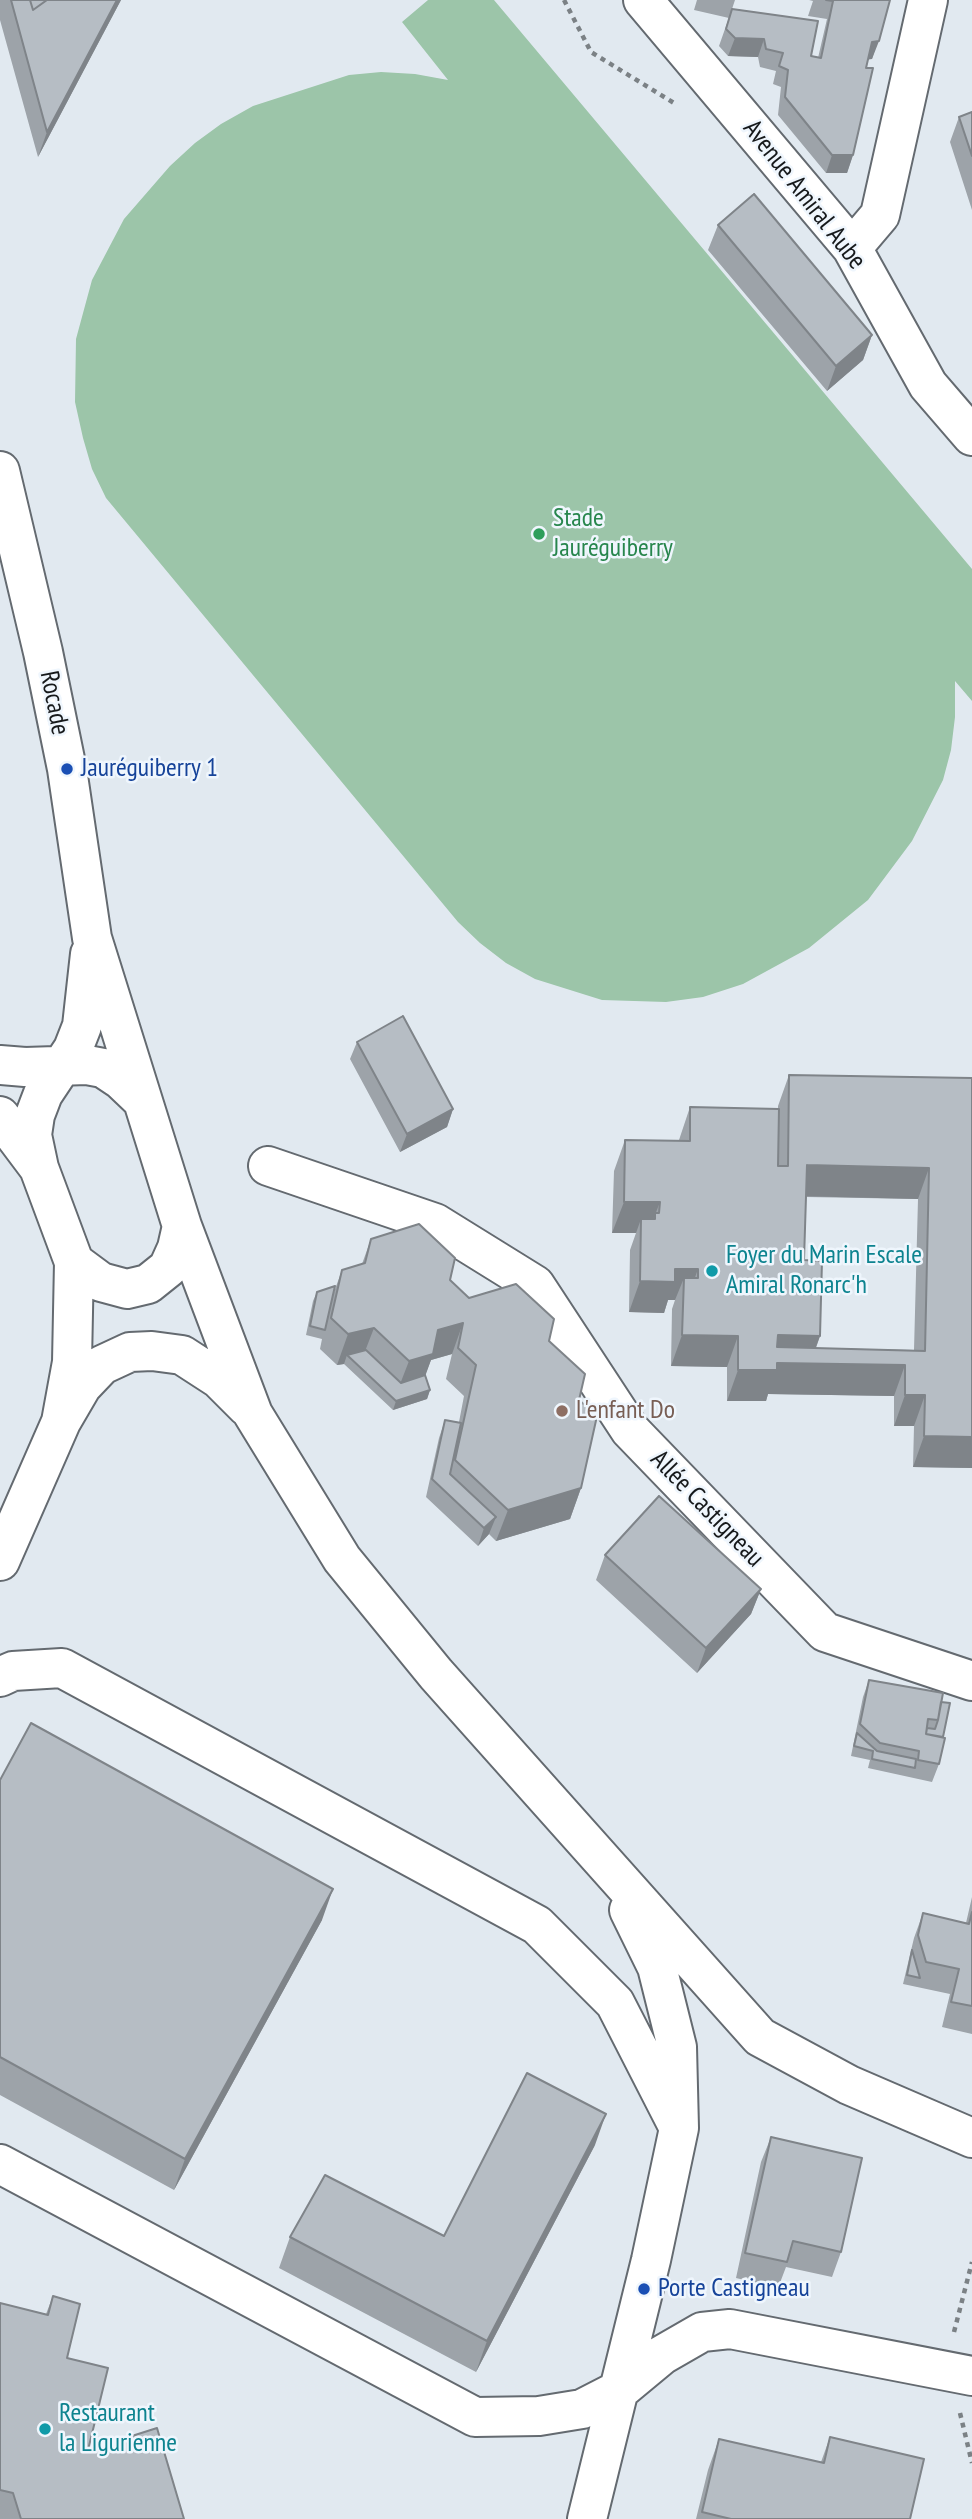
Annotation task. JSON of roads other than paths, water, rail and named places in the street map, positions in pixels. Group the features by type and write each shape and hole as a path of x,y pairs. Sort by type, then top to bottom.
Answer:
{"street":[{"name":"Avenue Amiral Aube","path":"643,0 852,248 928,385 972,436"},
{"path":"852,248 880,215 928,0"},
{"name":"Rocade","path":"0,471 43,652 67,769 92,937"},
{"path":"61,1422 72,1362 74,1262 39,1168 32,1135 35,1115 43,1094 63,1066 82,1026 92,937"},
{"path":"92,937 182,1226 253,1414 342,1559 436,1674 760,2037 849,2085 972,2138"},
{"path":"0,1065 87,1065 103,1068 142,1100"},
{"path":"0,1116 39,1168"},
{"name":"Allée Castigneau","path":"268,1166 435,1223 535,1285 630,1430 825,1632 972,1681"},
{"path":"74,1262 102,1282 127,1289 148,1284 167,1268 177,1248 182,1226"},
{"path":"0,1561 61,1422 82,1386 102,1365 130,1352 152,1351 182,1355 219,1379 253,1414"},
{"path":"0,1677 13,1671 62,1668 537,1925 615,2003 679,2128"},
{"path":"587,2519 621,2389 679,2128 677,2047 657,1967 606,1865"},
{"path":"0,2164 475,2417 539,2416 582,2409 621,2389 662,2355 702,2332 730,2329 948,2370"}],"place":[{"name":"Stade Jauréguiberry","path":"539,534"},
{"name":"Jauréguiberry 1","path":"67,769"},
{"name":"Foyer du Marin Escale Amiral Ronarc'h","path":"712,1271"},
{"name":"L'enfant Do","path":"562,1411"},
{"name":"Porte Castigneau","path":"644,2289"},
{"name":"Restaurant la Ligurienne","path":"45,2429"}]}
